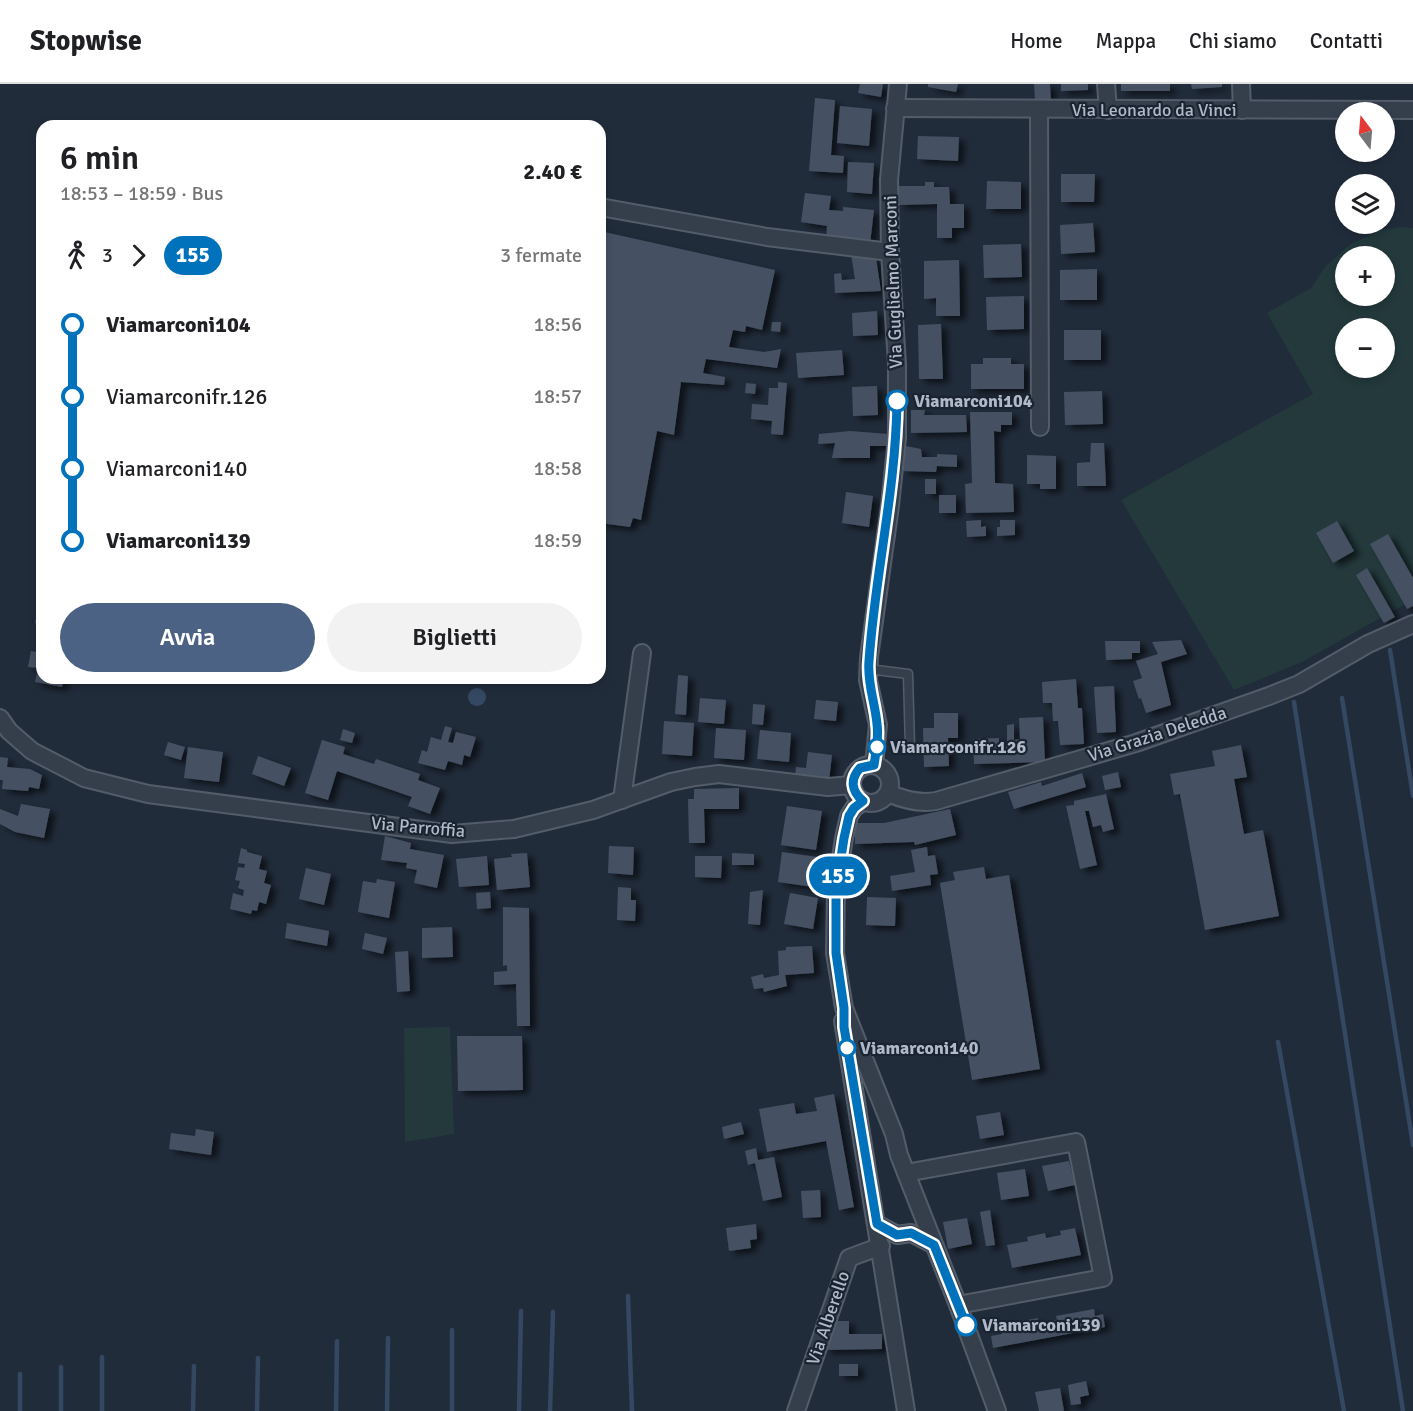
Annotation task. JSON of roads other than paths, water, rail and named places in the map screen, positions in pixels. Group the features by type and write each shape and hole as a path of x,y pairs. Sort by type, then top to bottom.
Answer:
{"street":[{"name":"Via Guglielmo Marconi","path":"874,765 878,725 868,669 897,438 897,364 890,252 889,180 898,84"},
{"path":"1106,84 1108,110"},
{"path":"1241,84 1242,110"},
{"name":"Via Leonardo da Vinci","path":"895,108 1413,110"},
{"path":"1039,110 1040,427"},
{"path":"606,208 767,237 890,252"},
{"name":"Via Grazia Deledda","path":"888,793 916,802 936,801 1136,743 1287,689 1368,644 1413,624"},
{"path":"622,800 642,653"},
{"name":"Via Parroffia","path":"0,718 9,731 32,752 84,778 148,794 452,834 514,829 593,810 671,782 719,774 828,787 852,785"},
{"path":"874,765 880,767 889,776 888,793 879,801 872,803 863,801 858,797 852,785 853,779 860,768 874,765"},
{"path":"863,801 854,808 849,816 844,838 836,890 836,953 844,1008 844,1027 867,1156 906,1411"},
{"path":"844,1008 894,1134 899,1155 997,1411"},
{"path":"867,1156 871,1147 881,1142 890,1144 899,1155"},
{"path":"906,1173 1076,1142 1103,1278 958,1305"},
{"path":"881,1249 904,1234 922,1214"},
{"path":"877,1224 934,1245"},
{"name":"Via Alberello","path":"796,1411 849,1258 881,1249"}],"lane":[{"path":"868,669 908,674 910,747"}],"water":[{"path":"477,688 483,691 486,697 483,703 477,706 471,703 468,697 471,691"}],"waterway":[{"path":"1390,650 1413,796"},
{"path":"1342,698 1413,1145"},
{"path":"1294,702 1403,1411"},
{"path":"1278,1042 1344,1411"},
{"path":"628,1296 632,1411"},
{"path":"519,1411 521,1311"},
{"path":"550,1411 553,1312"},
{"path":"452,1330 452,1411"},
{"path":"387,1411 388,1338"},
{"path":"336,1411 337,1341"},
{"path":"102,1357 102,1411"},
{"path":"257,1411 258,1358"},
{"path":"193,1411 194,1366"},
{"path":"61,1367 61,1411"},
{"path":"20,1374 20,1411"}],"place":[{"name":"Viamarconi104","path":"897,401"},
{"name":"Viamarconifr.126","path":"877,747"},
{"name":"Viamarconi140","path":"847,1048"},
{"name":"Viamarconi139","path":"966,1325"}]}
